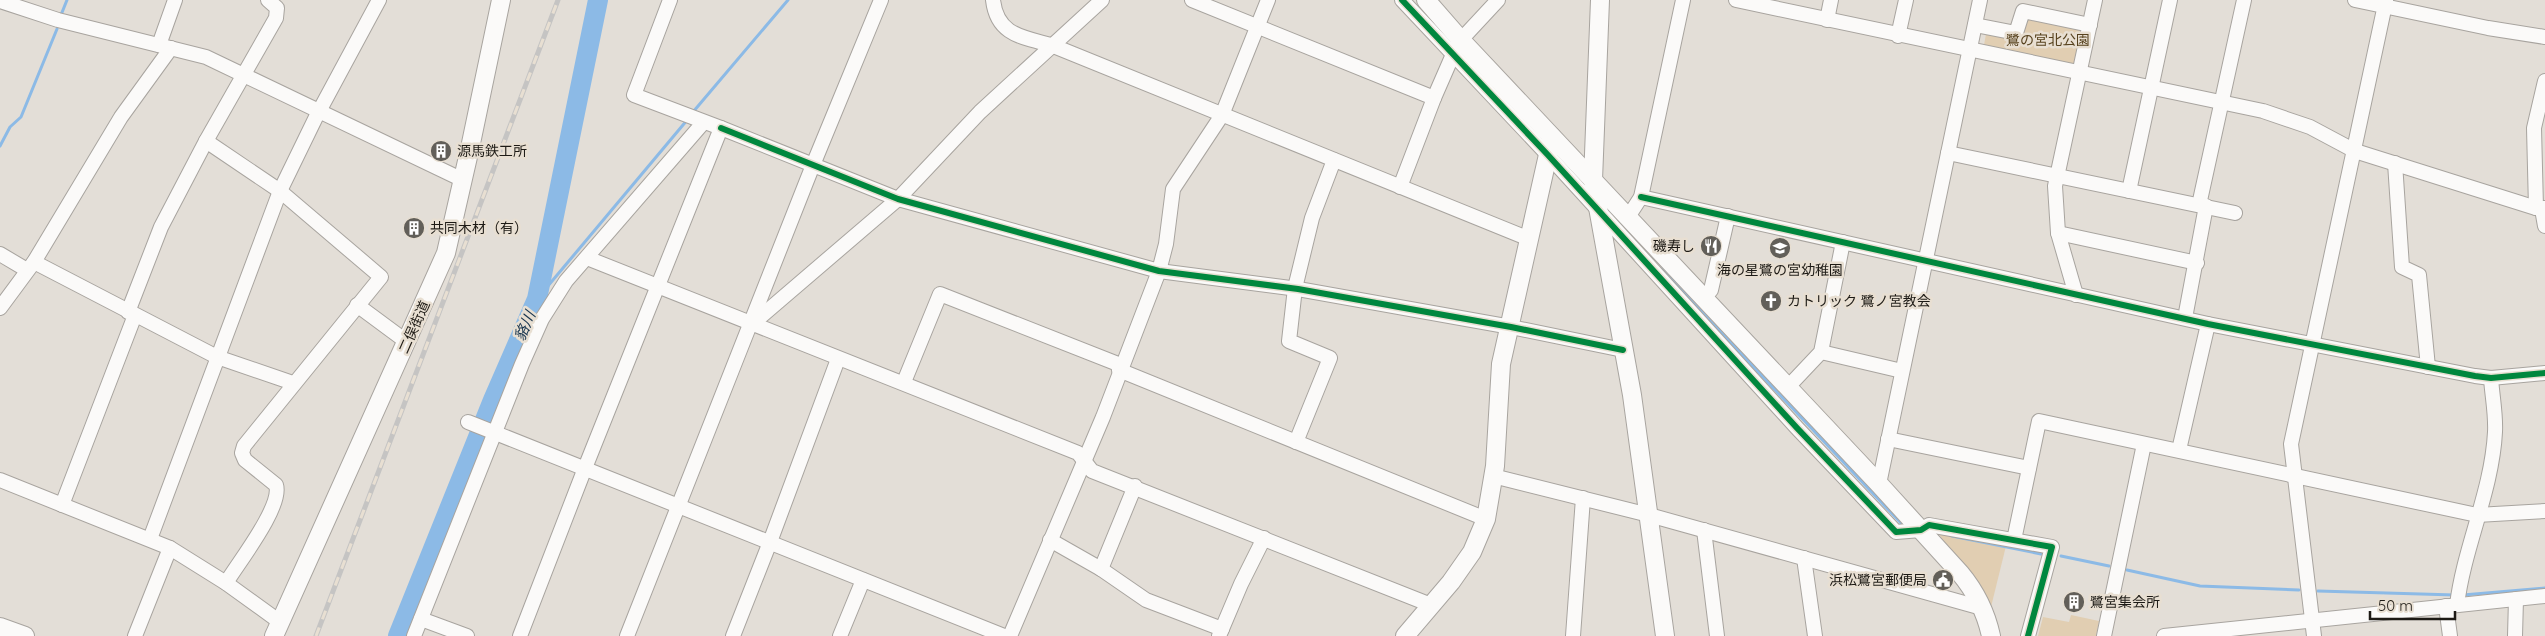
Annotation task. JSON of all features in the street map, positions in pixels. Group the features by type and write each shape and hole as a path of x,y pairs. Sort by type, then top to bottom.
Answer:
{"street":[{"path":"0,308 31,266 165,46 175,0"},
{"path":"62,505 161,227 206,140 276,18 277,8 268,0"},
{"path":"150,539 280,191 379,0"},
{"name":"二俣街道","path":"277,629 446,252 463,180 500,0"},
{"path":"670,0 634,95 722,128 898,199 1015,229 1159,271 1295,288 1511,327 1623,350"},
{"path":"627,636 813,165 881,0"},
{"path":"993,0 998,22 1007,30 1020,36 1051,45 1528,238"},
{"path":"751,325 898,199 980,112 1102,0"},
{"path":"1192,0 1434,98"},
{"path":"1010,636 1082,461 1103,417 1119,370 1159,271 1166,244 1173,189 1222,115 1268,0"},
{"path":"1402,0 1455,47 1549,146 1599,210 1797,428 1896,532 1920,527 2052,547 2028,636"},
{"path":"1426,0 1455,47"},
{"path":"1400,187 1455,47 1498,0"},
{"path":"1600,0 1594,184 1649,514 1665,636"},
{"path":"1628,217 1641,197 1683,0"},
{"path":"1736,0 1758,2 1898,36 2283,116 2310,127 2355,151 2541,208"},
{"path":"1827,20 1831,0"},
{"path":"1898,36 1906,0"},
{"path":"1879,484 1980,0"},
{"path":"2076,295 2058,233 2055,186 2095,0"},
{"path":"2129,192 2170,0"},
{"path":"2185,318 2196,263 2203,206 2220,104 2244,0"},
{"path":"2355,0 2385,3 2488,28 2545,37"},
{"path":"0,1 58,20 206,57 463,180"},
{"path":"2314,636 2291,444 2355,151 2385,3"},
{"path":"1975,25 2016,34 2023,11 2090,25"},
{"path":"2545,81 2534,128 2541,208 2545,226"},
{"path":"414,636 542,319 566,281 700,121"},
{"path":"520,636 585,468 722,128"},
{"path":"206,140 280,191 381,277 293,383 244,446 242,453 245,460 276,485 278,495 266,522 226,582"},
{"path":"1549,146 1594,184 1628,217 1787,388 1920,527 1972,587 1982,608 1991,636"},
{"path":"1405,636 1451,582 1472,552 1486,519 1493,476 1501,364 1511,327 1528,238 1549,146"},
{"path":"1948,153 2236,213"},
{"path":"1296,442 1330,358 1290,341 1295,288 1312,218 1334,160"},
{"path":"2395,163 2402,267 2418,275 2428,367"},
{"path":"1641,197 2208,324 2491,378 2545,374"},
{"path":"1703,298 1711,290 1728,216"},
{"path":"2058,233 2196,263"},
{"path":"1787,388 1821,352 1843,242"},
{"path":"0,254 31,266 131,313 217,357 293,383"},
{"path":"587,258 751,325 904,382 935,397 1078,452 1082,461 1092,471 1135,486 1431,604"},
{"path":"904,382 940,294 1118,364 1119,370"},
{"path":"356,306 407,342"},
{"path":"2179,450 2208,324"},
{"path":"1821,352 1902,371"},
{"path":"733,636 838,359"},
{"path":"1119,370 1486,519"},
{"path":"2450,636 2455,600 2489,472 2495,431 2491,378"},
{"path":"2014,540 2040,421 2477,516 2545,511"},
{"path":"468,422 1004,636"},
{"path":"1888,439 2029,468"},
{"path":"2104,636 2144,444"},
{"path":"1493,476 1649,514 1982,608"},
{"path":"0,480 170,548 226,582 277,629"},
{"path":"1100,569 1135,486"},
{"path":"1573,636 1583,498"},
{"path":"1704,530 1717,636"},
{"path":"1050,540 1100,569 1146,600 1220,633 1241,584 1264,538"},
{"path":"135,636 170,548"},
{"path":"1804,558 1815,636"},
{"path":"840,636 863,580"},
{"path":"2164,636 2313,620 2455,600 2516,599 2545,596"},
{"path":"2515,636 2516,599"},
{"path":"421,619 467,636"},
{"path":"0,627 25,636"}],"green space":[{"name":"鷺の宮北公園","path":"2026,17 2082,28 2075,65 1984,45 1986,34 2017,40"},
{"path":"1938,533 2006,546 1991,607"},
{"path":"2071,615 2099,621 2096,636 2038,636 2043,617 2069,622"}],"waterway":[{"path":"61,15 67,0"},
{"name":"貉川","path":"398,636 493,400 537,299 598,0"},
{"path":"693,112 788,0"},
{"path":"0,146 10,127 21,117 57,29"},
{"path":"537,299 688,119"},
{"path":"1661,269 1901,523 1905,524"},
{"path":"1952,536 2041,554"},
{"path":"2061,556 2109,566"},
{"path":"2127,570 2200,586 2299,590"},
{"path":"2463,595 2545,588"},
{"path":"2318,591 2455,595"}],"railway":[{"path":"316,636 558,0"}],"cycle path":[{"path":"1402,0 1547,154 1797,428 1896,532 1921,530 1929,525 2052,547 2028,636"},
{"path":"721,128 898,199 1159,271 1298,289 1511,327 1623,350"},
{"path":"1641,197 2208,324 2475,376 2491,378 2545,373"}],"place":[{"name":"源馬鉄工所","path":"441,151"},
{"name":"共同木材（有）","path":"414,228"},
{"name":"磯寿し","path":"1711,246"},
{"name":"海の星鷺の宮幼稚園","path":"1780,248"},
{"name":"カトリック 鷺ノ宮教会","path":"1771,301"},
{"name":"浜松鷺宮郵便局","path":"1943,580"},
{"name":"鷺宮集会所","path":"2074,602"}]}
